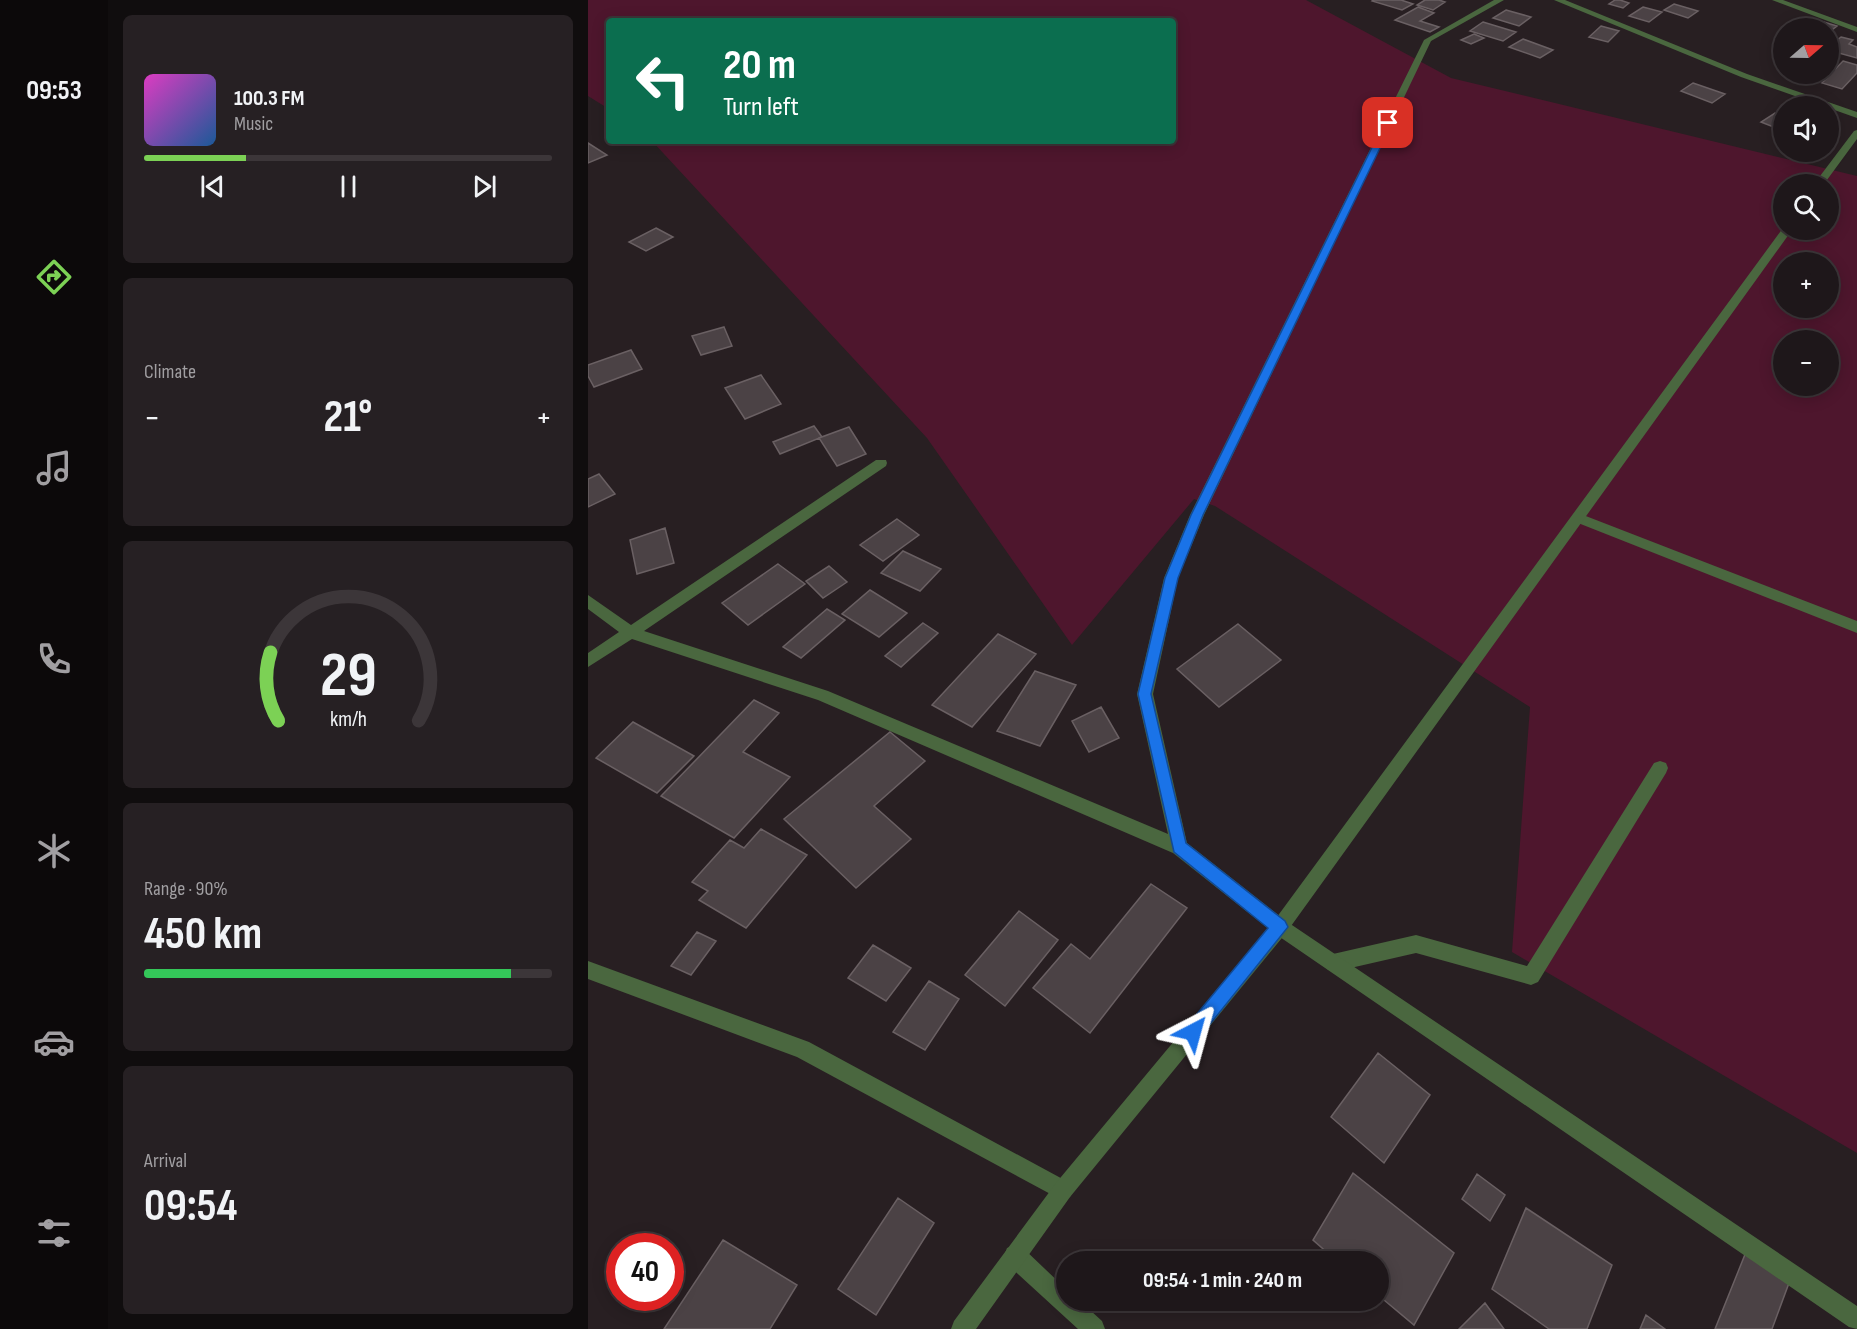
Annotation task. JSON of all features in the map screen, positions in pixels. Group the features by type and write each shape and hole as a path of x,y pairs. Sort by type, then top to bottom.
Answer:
{"street":[{"path":"1179,847 1144,694 1172,578 1197,515 1428,40 1500,0"},
{"path":"1558,0 1732,72 1793,95 1857,115"},
{"path":"1776,0 1857,30"},
{"path":"1827,174 1857,133"},
{"path":"962,1329 1063,1190 1280,927 1780,240"},
{"path":"588,661 881,463"},
{"path":"1578,518 1857,627"},
{"path":"588,601 630,632 823,696 1179,847 1280,927 1857,1319"},
{"path":"1333,963 1416,944 1531,976 1660,768"},
{"path":"588,970 802,1049 1063,1190"},
{"path":"1015,1257 1094,1329"}],"shaded area":[{"path":"588,0 1306,0 1451,78 1773,156 1773,162 1799,162 1857,176 1857,1153 1512,952 1530,707 1215,506 1194,499 1072,645 927,438 655,144 1176,144 1176,18 606,18 606,107 588,96"}],"building":[{"path":"1373,0 1401,0 1413,4 1402,10"},
{"path":"1425,0 1445,2 1433,10 1417,5"},
{"path":"1615,0 1629,3 1623,8 1609,4"},
{"path":"1674,4 1698,11 1688,18 1664,10"},
{"path":"1418,7 1434,13 1420,21 1439,27 1430,32 1395,20"},
{"path":"1643,7 1662,12 1649,22 1629,16"},
{"path":"1506,10 1531,17 1519,26 1493,18"},
{"path":"1483,22 1516,32 1503,41 1470,31"},
{"path":"1601,26 1619,31 1608,42 1589,37"},
{"path":"1474,34 1484,38 1471,44 1461,40"},
{"path":"1523,39 1553,50 1540,58 1509,47"},
{"path":"1839,39 1853,40 1849,44 1857,47 1857,58 1839,53"},
{"path":"1843,61 1857,65 1857,73 1842,89 1825,84 1839,84 1839,65"},
{"path":"1693,83 1725,94 1712,103 1681,91"},
{"path":"1773,114 1773,127 1761,122"},
{"path":"588,143 607,155 588,163"},
{"path":"656,228 673,237 646,251 629,242"},
{"path":"724,327 732,346 701,355 692,336"},
{"path":"631,350 642,369 594,387 588,376 588,365"},
{"path":"761,375 781,404 745,419 725,388"},
{"path":"814,426 822,437 780,454 773,442"},
{"path":"849,427 866,454 837,466 819,438"},
{"path":"599,474 615,494 588,507 588,479"},
{"path":"897,519 919,535 883,561 860,545"},
{"path":"665,528 674,563 637,574 630,540"},
{"path":"903,551 941,569 920,591 881,573"},
{"path":"778,564 805,584 748,625 722,603"},
{"path":"829,566 847,582 823,598 806,581"},
{"path":"870,590 907,613 879,637 842,614"},
{"path":"827,609 845,620 801,658 783,647"},
{"path":"923,623 938,633 901,667 885,656"},
{"path":"1238,624 1281,660 1219,707 1177,669"},
{"path":"998,634 1036,654 972,727 932,705"},
{"path":"1035,671 1076,685 1040,746 997,731"},
{"path":"754,700 779,713 743,752 790,777 734,838 661,796"},
{"path":"1101,707 1119,738 1089,752 1072,721"},
{"path":"633,722 694,756 657,793 596,758"},
{"path":"890,732 925,761 874,806 911,839 856,888 784,819"},
{"path":"761,829 807,855 746,928 699,900 708,891 692,882 730,840 744,848"},
{"path":"1151,884 1187,908 1090,1033 1033,988 1071,944 1090,959"},
{"path":"1019,911 1058,940 1005,1006 965,975"},
{"path":"697,932 716,941 691,975 671,966"},
{"path":"873,945 911,968 886,1001 848,978"},
{"path":"929,981 959,999 925,1050 893,1032"},
{"path":"1378,1053 1430,1095 1384,1163 1331,1117"},
{"path":"1353,1173 1454,1253 1414,1325 1389,1304 1389,1251 1326,1251 1313,1240"},
{"path":"1477,1174 1505,1195 1490,1221 1462,1199"},
{"path":"898,1198 934,1223 876,1315 838,1289"},
{"path":"1526,1208 1612,1265 1587,1329 1549,1329 1492,1289"},
{"path":"723,1240 797,1285 770,1329 664,1329 676,1311 684,1311 684,1299"},
{"path":"1746,1252 1789,1283 1772,1329 1715,1329"},
{"path":"1485,1303 1504,1329 1459,1329"},
{"path":"1646,1315 1665,1329 1640,1329"}],"route":[{"path":"1193,1032 1280,927 1179,847 1144,694 1172,578 1197,515 1388,123"}]}
